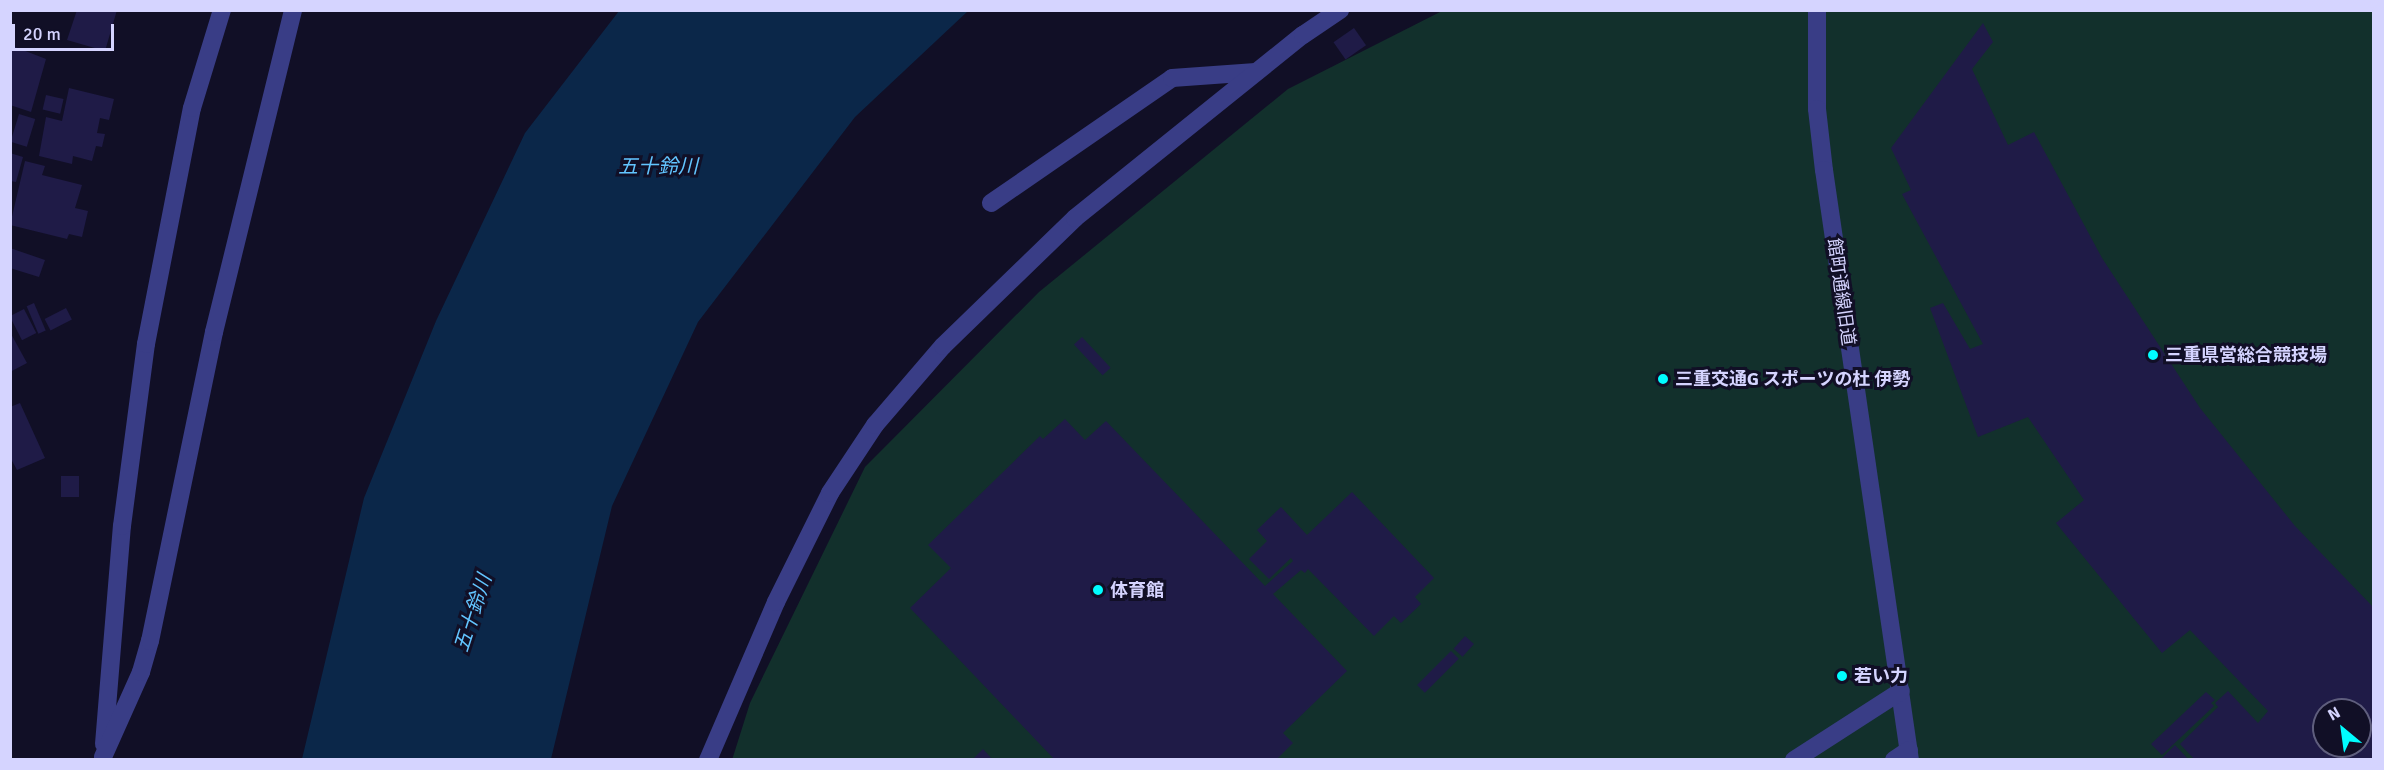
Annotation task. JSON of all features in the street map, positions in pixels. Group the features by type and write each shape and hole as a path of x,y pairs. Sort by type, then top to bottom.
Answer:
{"street":[{"path":"103,758 122,526 146,344 192,108 222,10"},
{"path":"103,758 141,672 150,641 214,333 293,10"},
{"path":"1304,35 1316,10"},
{"path":"708,759 776,602 830,493 875,425 943,346 1075,218 1256,72 1340,10"},
{"name":"館町通線旧道","path":"1817,10 1816,110 1901,691 1904,756"},
{"path":"991,203 1172,78 1256,72"},
{"path":"1794,759 1901,691"}],"green space":[{"name":"三重交通G スポーツの杜 伊勢","path":"1442,11 2373,11 2373,759 732,760 750,703 865,467 1039,292 1288,89"}],"water":[{"name":"五十鈴川","path":"619,11 968,11 855,117 698,322 612,506 551,759 302,759 364,498 436,321 525,133"}],"building":[{"path":"77,10 117,10 105,51 67,40"},
{"path":"1983,23 1993,42 1972,69 2008,145 2034,132 2102,258 2200,408 2295,526 2374,608 2374,760 2195,760 2180,744 2218,707 2215,703 2228,691 2258,723 2268,711 2190,630 2162,653 2056,523 2084,500 2028,417 1978,437 1930,308 1943,303 1970,349 1983,344 1902,194 1911,190 1891,148"},
{"path":"1354,28 1366,45 1346,60 1334,42"},
{"path":"10,45 46,59 31,112 10,105"},
{"path":"69,88 114,99 109,120 100,118 97,133 105,134 102,147 96,146 92,161 73,156 72,164 39,156 46,117 62,121"},
{"path":"46,95 64,99 60,114 43,110"},
{"path":"19,114 35,119 27,147 11,142"},
{"path":"10,153 23,157 16,182 10,181"},
{"path":"25,161 45,166 42,175 82,185 75,208 88,211 82,237 69,234 67,239 10,225"},
{"path":"10,248 45,260 39,277 10,268"},
{"path":"34,303 46,331 38,334 27,306"},
{"path":"66,308 72,320 51,330 45,319"},
{"path":"24,309 36,333 22,340 10,316"},
{"path":"10,332 27,363 10,372"},
{"path":"1082,337 1111,368 1103,375 1074,345"},
{"path":"20,403 45,458 17,470 10,457 10,407"},
{"name":"体育館","path":"1065,419 1085,440 1106,421 1265,586 1293,561 1291,558 1269,579 1249,559 1267,541 1257,530 1281,507 1307,535 1352,492 1434,578 1415,597 1421,604 1401,623 1394,616 1374,636 1308,569 1305,573 1301,570 1273,594 1347,671 1283,733 1293,743 1276,760 1055,760 910,608 951,568 928,545 1040,436 1043,439"},
{"path":"61,476 79,476 79,497 61,497"},
{"path":"1465,636 1474,644 1463,657 1454,649"},
{"path":"1451,651 1459,659 1425,693 1417,685"},
{"path":"2206,692 2215,700 2211,703 2214,706 2162,755 2151,744"},
{"path":"2175,745 2189,760 2156,760 2161,759"},
{"path":"983,749 993,760 972,760"}],"place":[{"name":"三重県営総合競技場","path":"2153,355"},
{"name":"三重交通G スポーツの杜 伊勢","path":"1663,379"},
{"name":"体育館","path":"1098,590"},
{"name":"若い力","path":"1842,676"}]}
